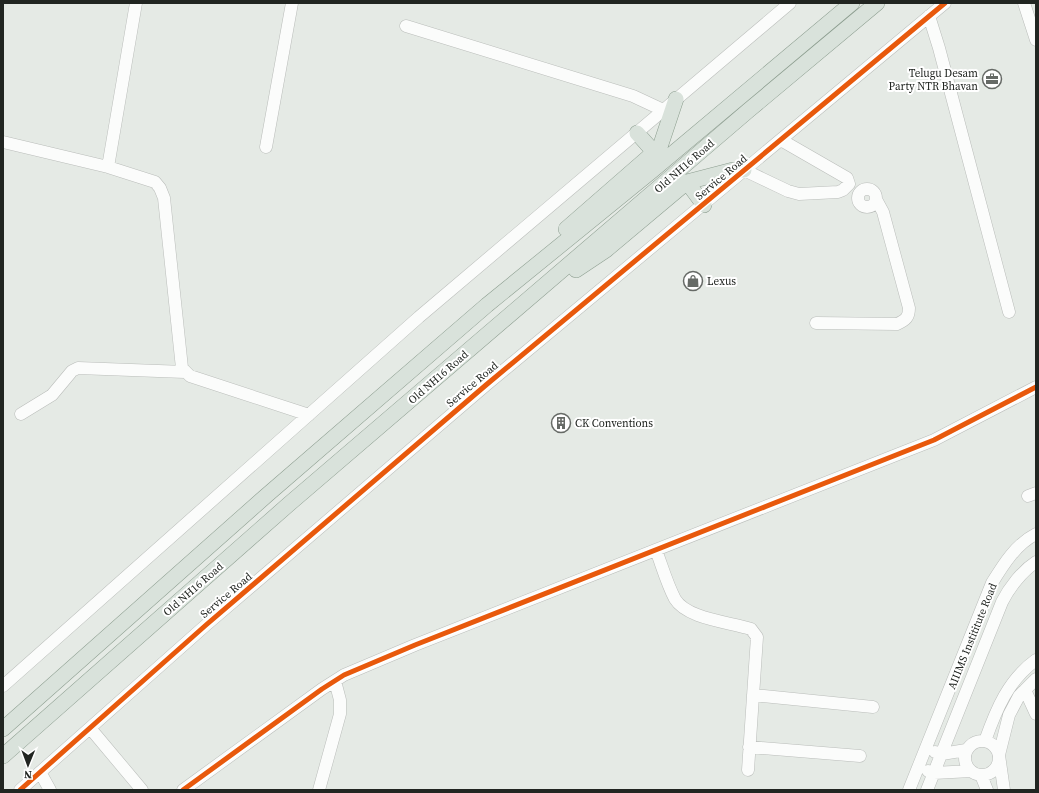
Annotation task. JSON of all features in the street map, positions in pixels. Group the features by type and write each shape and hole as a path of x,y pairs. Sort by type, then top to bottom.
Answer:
{"main road":[{"name":"Old NH16 Road","path":"3,728 267,495 487,305 660,165 852,3"},
{"name":"Old NH16 Road","path":"3,756 289,504 520,305 749,110 878,3"},
{"path":"487,305 574,221 660,147 676,99"},
{"path":"637,133 654,152"},
{"path":"520,305 606,250 687,182 733,170 744,170"},
{"path":"687,182 704,205"}],"street":[{"path":"108,167 136,3"},
{"path":"266,147 292,3"},
{"path":"3,686 419,318 790,3"},
{"name":"Service Road","path":"20,790 206,625 474,396 945,3"},
{"path":"1024,3 1036,40"},
{"path":"929,16 939,48 1008,312"},
{"path":"406,26 633,96 663,110"},
{"path":"781,140 847,178 849,184 860,190 858,199 862,206 871,206 877,201 885,220 909,308 909,316 897,324 816,323"},
{"path":"3,142 108,167 155,182 160,188 164,198 174,304 182,368 190,376 309,414"},
{"path":"744,170 788,191 799,194 838,192 843,190 849,184"},
{"path":"21,414 52,395 72,371 78,368 185,372"},
{"path":"183,790 313,695 335,681 415,645 934,440 1036,387"},
{"name":"AIIIMS Instititute Road","path":"909,790 927,749 992,583 1004,564 1022,543 1035,535"},
{"path":"656,550 676,600 685,609 700,616 751,629 757,638 748,770"},
{"name":"AIIIMS Instititute Road","path":"926,790 942,754 1002,602 1008,591 1028,567 1036,562"},
{"path":"992,583 1008,591"},
{"path":"985,741 998,708 1009,687 1018,676 1036,660"},
{"path":"919,768 934,773 992,772 996,768 1009,715 1019,696 1036,679"},
{"path":"318,790 340,714 340,700 335,681"},
{"path":"1025,690 1036,714"},
{"path":"753,696 873,707"},
{"path":"90,728 142,790"},
{"path":"927,749 942,754 966,750 974,742 985,741 995,747 999,755 1004,790"},
{"path":"750,747 860,756"},
{"path":"966,750 965,761 976,773 987,790"},
{"path":"40,772 50,790"}],"cycle path":[{"path":"20,790 206,625 486,385 945,3"},
{"path":"183,790 322,689 344,675 415,645 934,440 1036,387"}],"place":[{"name":"Telugu Desam Party NTR Bhavan","path":"992,79"},
{"name":"Lexus","path":"693,281"},
{"name":"CK Conventions","path":"561,423"}]}
